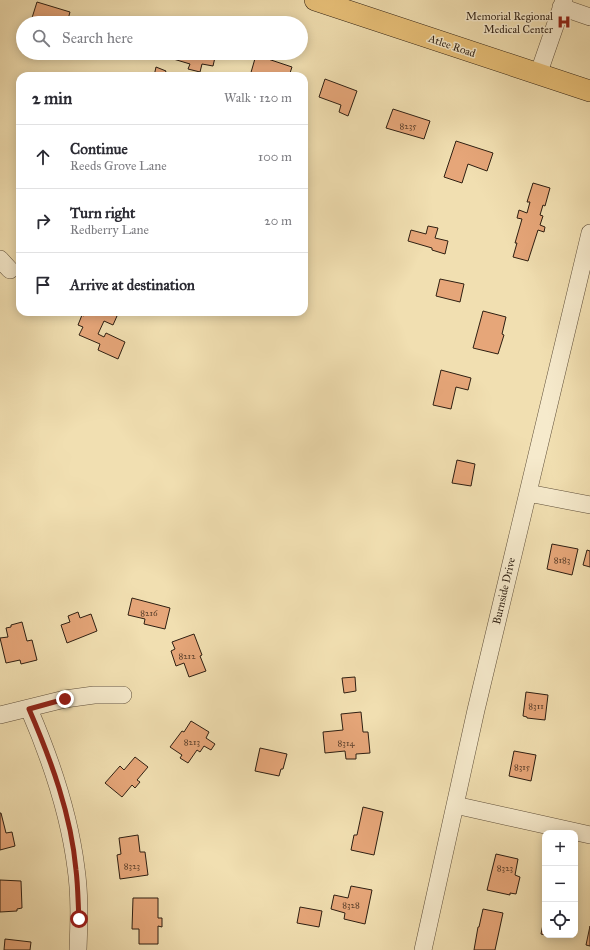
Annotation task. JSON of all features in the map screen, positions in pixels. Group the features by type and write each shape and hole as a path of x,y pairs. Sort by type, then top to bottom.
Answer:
{"main road":[{"name":"Atlee Road","path":"315,0 590,91"}],"street":[{"path":"538,75 562,4 590,16"},
{"name":"Burnside Drive","path":"423,950 476,710 590,233"},
{"path":"528,493 590,505"},
{"path":"0,715 65,699 94,695 123,695"},
{"path":"29,709 49,757 60,792 71,836 76,869 79,919 78,950"},
{"path":"455,805 590,835"}],"building":[{"path":"37,2 70,12 69,16 33,16"},
{"path":"177,60 214,60 213,66 202,64 200,72 188,69 190,64"},
{"path":"255,60 271,60 292,67 290,72 251,72"},
{"path":"156,67 166,71 166,72 155,72"},
{"path":"325,79 357,91 348,116 339,112 341,105 319,97"},
{"path":"393,109 430,121 424,139 386,128"},
{"path":"456,141 493,153 487,171 468,164 462,183 444,177"},
{"path":"533,183 550,188 545,206 543,205 540,215 543,216 540,225 545,227 544,232 538,230 528,261 513,257 517,243 515,243 522,219 517,218 519,210 527,213 530,202 527,202"},
{"path":"428,226 438,228 435,238 448,241 445,254 432,250 432,248 408,241 411,230 426,234"},
{"path":"440,279 464,284 460,302 436,296"},
{"path":"483,311 506,317 502,334 504,335 498,354 473,348"},
{"path":"82,316 117,316 113,325 104,321 98,334 104,337 106,333 125,342 118,359 98,350 100,344 79,335 83,327 78,325"},
{"path":"441,370 471,378 468,390 456,387 451,409 433,405"},
{"path":"457,460 475,464 471,486 452,483"},
{"path":"552,544 578,549 572,575 547,569"},
{"path":"587,550 590,551 590,567 583,565"},
{"path":"132,598 170,608 165,629 144,624 145,619 128,615"},
{"path":"78,612 80,618 91,614 97,631 67,643 61,625 70,622 68,616"},
{"path":"22,622 27,641 32,640 37,660 21,664 20,660 6,663 0,638 8,637 6,628"},
{"path":"194,634 206,671 189,677 184,663 176,666 171,651 175,649 172,642"},
{"path":"355,677 356,691 344,693 342,678"},
{"path":"526,692 548,695 545,720 527,718 523,716"},
{"path":"361,712 363,732 368,732 370,753 356,754 356,759 346,759 345,751 325,753 323,732 343,730 341,714"},
{"path":"191,721 209,732 206,738 215,744 211,750 204,746 200,752 197,750 188,763 180,758 182,755 170,747 182,731 184,732"},
{"path":"260,748 287,754 283,769 281,769 279,776 255,771"},
{"path":"514,751 536,755 531,781 509,776"},
{"path":"135,757 148,767 137,780 140,782 135,788 132,785 122,797 105,783 120,766 124,770"},
{"path":"363,807 383,812 374,855 351,850 354,835 357,835"},
{"path":"0,813 6,833 12,832 15,846 0,850"},
{"path":"138,835 140,852 145,852 148,875 120,879 117,855 121,854 119,838"},
{"path":"496,854 518,859 515,875 520,877 516,894 510,893 510,895 487,890"},
{"path":"0,880 21,881 22,908 17,909 17,911 0,912"},
{"path":"351,886 372,890 365,924 344,919 345,913 331,909 334,895 348,898"},
{"path":"133,898 158,898 158,918 162,918 162,927 158,926 158,944 139,944 139,929 132,929"},
{"path":"300,907 322,911 319,927 297,923"},
{"path":"483,909 503,913 495,950 474,950"},
{"path":"590,926 590,946 586,945"},
{"path":"5,939 31,942 30,950 4,950"}],"place":[{"name":"Memorial Regional Medical Center","path":"564,22"}],"route":[{"path":"65,699 29,709 46,750 60,792 71,836 76,869 79,919"}]}
